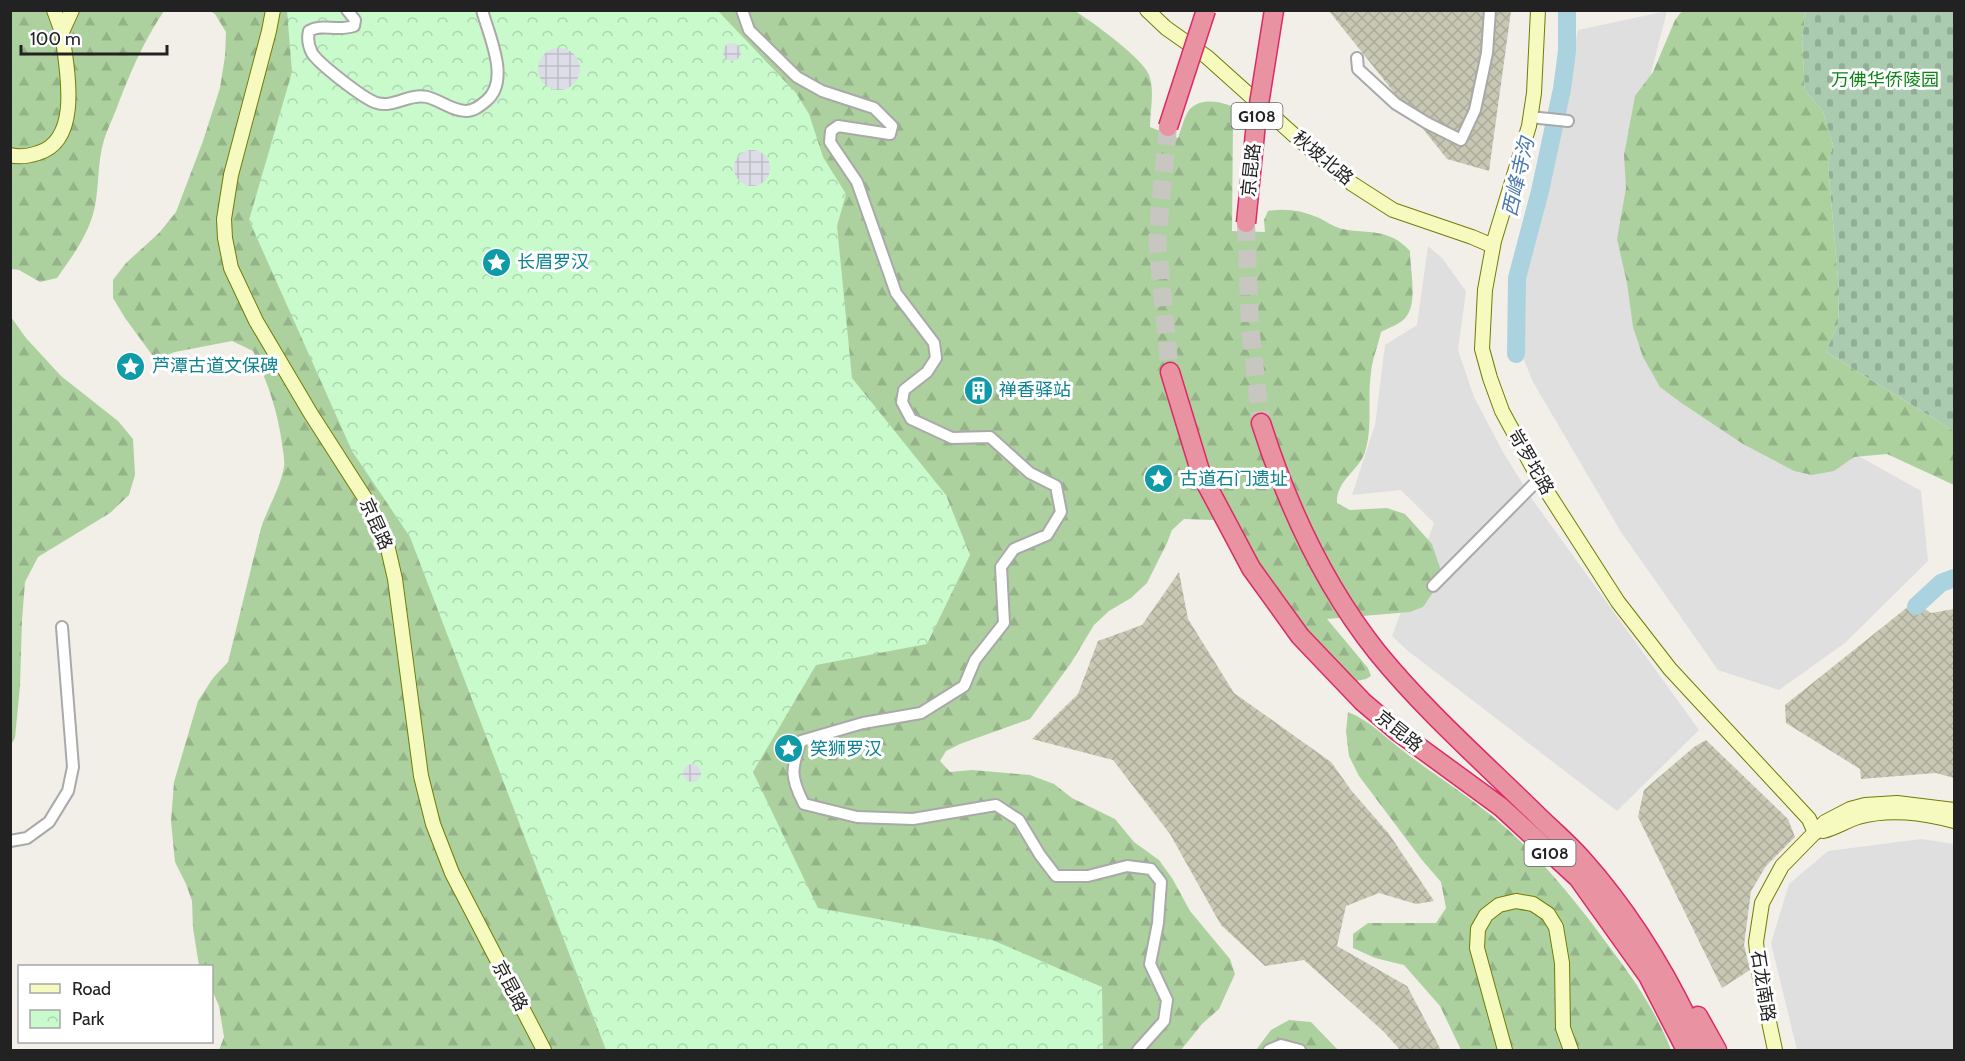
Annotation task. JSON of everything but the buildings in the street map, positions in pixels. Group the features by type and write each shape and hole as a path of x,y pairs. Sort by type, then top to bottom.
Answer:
{"highway":[{"path":"1168,127 1206,10"},
{"name":"京昆路","path":"1245,223 1256,123 1274,10"},
{"name":"京昆路","path":"1170,372 1201,474 1251,568 1300,636 1363,702 1397,731 1501,807 1578,878 1648,976 1686,1050"},
{"name":"京昆路","path":"1261,423 1299,525 1335,592 1378,653 1432,714 1582,858 1623,911 1662,970 1702,1050"},
{"path":"1623,911 1642,924 1670,966 1717,1050"}],"main road":[{"path":"10,155 28,156 43,152 61,134 67,116 69,97 62,32 54,10"},
{"path":"62,32 72,10"},
{"name":"京昆路","path":"273,10 227,199 224,219 225,238 231,268 256,321 370,506 386,540 395,579 421,776 430,813 452,873 544,1050"},
{"name":"秋坡北路","path":"1147,10 1166,28 1207,57 1351,183 1393,210 1492,246"},
{"name":"岢罗坨路","path":"1538,10 1534,93 1530,117 1521,156 1492,246 1485,290 1482,349 1490,378 1502,411 1539,479 1618,602 1670,669 1809,819 1815,833"},
{"name":"石龙南路","path":"1775,1050 1760,979 1756,942 1762,903 1782,866 1825,822 1850,809 1865,805 1898,803 1954,810"},
{"name":"石龙南路","path":"1815,833 1873,813 1912,813 1954,821"},
{"path":"1504,1050 1477,948 1478,929 1486,915 1492,910 1499,905 1516,901 1533,904 1548,914 1556,927 1562,963 1563,1028 1571,1050"}],"street":[{"path":"347,10 355,20 354,26 340,30 315,27 309,31 307,39 312,52 319,61 368,100 378,104 389,104 414,96 426,97 467,111 477,108 493,95 499,77 482,10"},
{"path":"742,10 749,30 797,77 822,90 874,108 892,126 890,134 838,126 831,131 830,142 857,182 896,293 934,343 936,358 927,372 903,390 902,402 911,419 952,438 990,436 1030,473 1056,486 1061,512 1047,535 1014,549 1001,567 1004,622 975,660 964,686 921,713 863,723 801,741 792,765 795,787 804,804 857,817 913,819 996,806 1019,820 1056,876 1088,876 1127,866 1151,869 1161,882 1158,923 1150,964 1167,1000 1164,1021 1138,1050"},
{"path":"1357,58 1358,69 1396,104 1461,140 1475,110 1486,53 1490,10"},
{"path":"1530,117 1565,121"},
{"path":"1433,586 1539,479"},
{"path":"10,841 27,838 49,822 68,791 73,767 62,627"},
{"path":"1269,1050 1281,1045 1300,1050"}],"shaded area":[{"path":"1329,11 1511,11 1489,171 1447,159"},
{"path":"1667,11 1631,151 1832,441 1921,491 1928,561 1845,643 1779,690 1718,670 1621,532 1533,382 1515,338 1516,314 1578,30"},
{"path":"732,43 738,46 741,52 738,58 732,61 726,58 723,52 726,46"},
{"path":"559,48 567,49 574,54 579,61 579,77 574,84 567,89 559,90 551,89 544,84 539,77 538,69 539,61 544,54 551,49"},
{"path":"752,150 765,155 770,168 765,181 752,186 739,181 734,168 739,155"},
{"path":"1428,246 1442,258 1466,291 1458,350 1474,397 1503,452 1532,499 1699,730 1617,811 1408,651 1392,636 1434,523 1401,490 1352,495 1375,425 1385,345 1417,325"},
{"path":"1179,572 1188,619 1234,693 1331,762 1351,790 1389,834 1434,901 1416,904 1379,893 1346,906 1337,946 1407,986 1441,1050 1400,1050 1384,1032 1304,960 1265,966 1221,925 1170,834 1113,760 1032,739 1078,694 1098,641 1142,625"},
{"path":"1914,602 1931,613 1954,609 1954,778 1936,773 1861,779 1860,769 1786,723 1785,705"},
{"path":"1706,740 1788,819 1795,837 1766,866 1751,891 1744,945 1750,970 1722,988 1638,817 1644,790 1694,747"},
{"path":"692,764 698,767 701,773 698,779 692,782 686,779 683,773 686,767"},
{"path":"1921,839 1954,844 1954,1050 1797,1050 1771,943 1789,884 1828,851"}],"green space":[{"path":"704,10 719,12 796,93 809,114 823,157 846,194 837,226 852,378 946,495 970,555 927,644 816,665 753,772 818,908 992,940 1102,987 1103,1050 606,1050 410,537 352,451 249,220 292,72 287,11"},
{"path":"10,11 164,11 137,59 105,136 94,211 86,232 57,278 40,282 19,270 11,269"},
{"path":"210,11 1075,11 1116,40 1145,68 1152,87 1150,127 1178,138 1186,116 1193,106 1209,102 1231,106 1233,124 1232,231 1265,232 1264,220 1268,211 1292,210 1311,215 1342,229 1386,235 1410,251 1413,295 1410,311 1401,322 1381,332 1370,383 1369,433 1365,452 1340,488 1337,503 1350,510 1387,508 1405,514 1432,544 1442,574 1438,585 1423,607 1410,612 1327,619 1368,668 1371,676 1357,681 1319,647 1261,571 1242,532 1213,520 1184,519 1172,530 1147,583 1131,598 1109,611 1094,625 1071,663 1030,719 960,744 946,751 940,761 950,772 972,770 1030,775 1054,784 1072,798 1115,819 1134,842 1159,860 1190,911 1230,959 1235,974 1219,1009 1202,1024 1181,1050 219,1050 224,1037 219,1006 213,992 213,965 199,965 193,928 192,901 175,862 171,821 174,782 198,701 213,678 228,662 261,528 282,475 284,456 275,408 253,351 232,341 175,352 155,359 113,298 113,280 126,263 159,233 176,212 203,141 220,88 225,56 226,32 215,14"},
{"path":"1682,11 1806,11 1802,39 1805,91 1823,111 1833,145 1828,164 1839,291 1838,324 1826,352 1954,431 1954,485 1887,454 1854,457 1834,471 1812,475 1794,471 1743,444 1660,387 1643,357 1633,327 1627,283 1617,239 1626,188 1624,155 1635,96 1653,72 1675,20"},
{"name":"万佛华侨陵园","path":"1806,11 1954,11 1954,431 1826,352 1838,324 1839,291 1828,164 1833,145 1823,111 1805,91 1802,39"},
{"path":"11,317 26,338 61,376 118,421 133,439 135,475 129,495 110,513 38,557 25,582 20,686 15,738 11,745"},
{"path":"1348,712 1372,726 1482,808 1541,862 1584,913 1629,973 1652,1010 1671,1050 1461,1050 1440,1006 1404,965 1375,958 1353,948 1353,934 1368,923 1436,923 1446,908 1441,882 1359,776 1349,756 1346,731"},
{"path":"1289,1020 1311,1022 1338,1050 1256,1050 1271,1030"}],"waterway":[{"name":"西峰寺沟","path":"1516,354 1517,278 1540,191 1562,89 1567,51 1567,10"},
{"name":"西峰寺沟","path":"1916,606 1941,583 1954,578"}],"tunnel":[{"path":"1168,127 1157,240 1170,372"},
{"path":"1246,223 1250,326 1261,423"}],"place":[{"name":"长眉罗汉","path":"496,262"},
{"name":"芦潭古道文保碑","path":"131,366"},
{"name":"禅香驿站","path":"978,390"},
{"name":"古道石门遗址","path":"1159,479"},
{"name":"笑狮罗汉","path":"789,749"}]}
